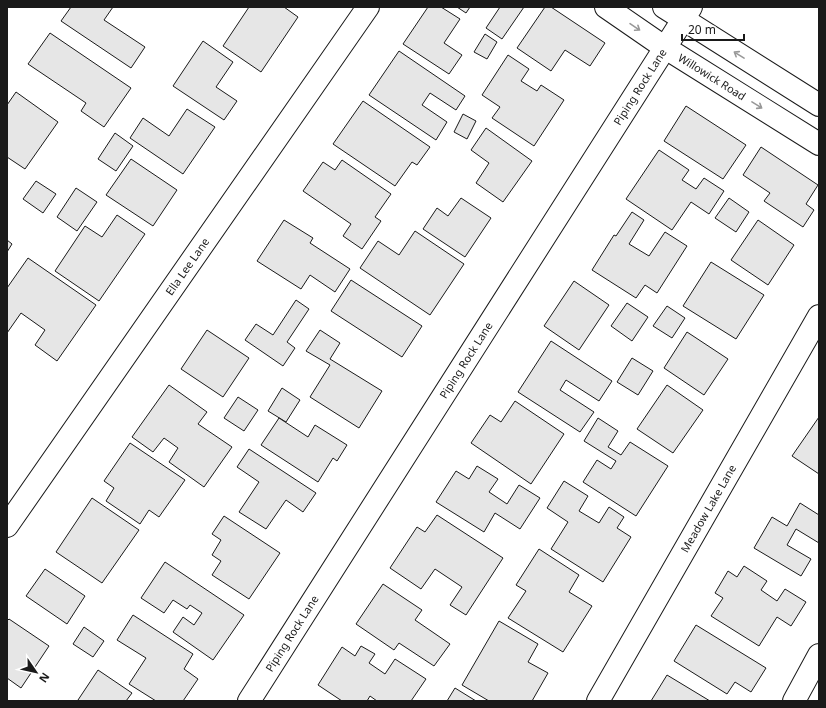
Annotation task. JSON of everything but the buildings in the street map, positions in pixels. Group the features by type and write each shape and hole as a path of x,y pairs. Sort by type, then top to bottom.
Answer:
{"street":[{"name":"Ella Lee Lane","path":"7,526 368,7"},
{"name":"Willowick Road","path":"606,7 664,47 819,144"},
{"path":"664,7 687,13 819,106"},
{"name":"Piping Rock Lane","path":"249,701 687,13"},
{"name":"Meadow Lake Lane","path":"598,701 819,316"},
{"path":"794,701 819,655"}]}
